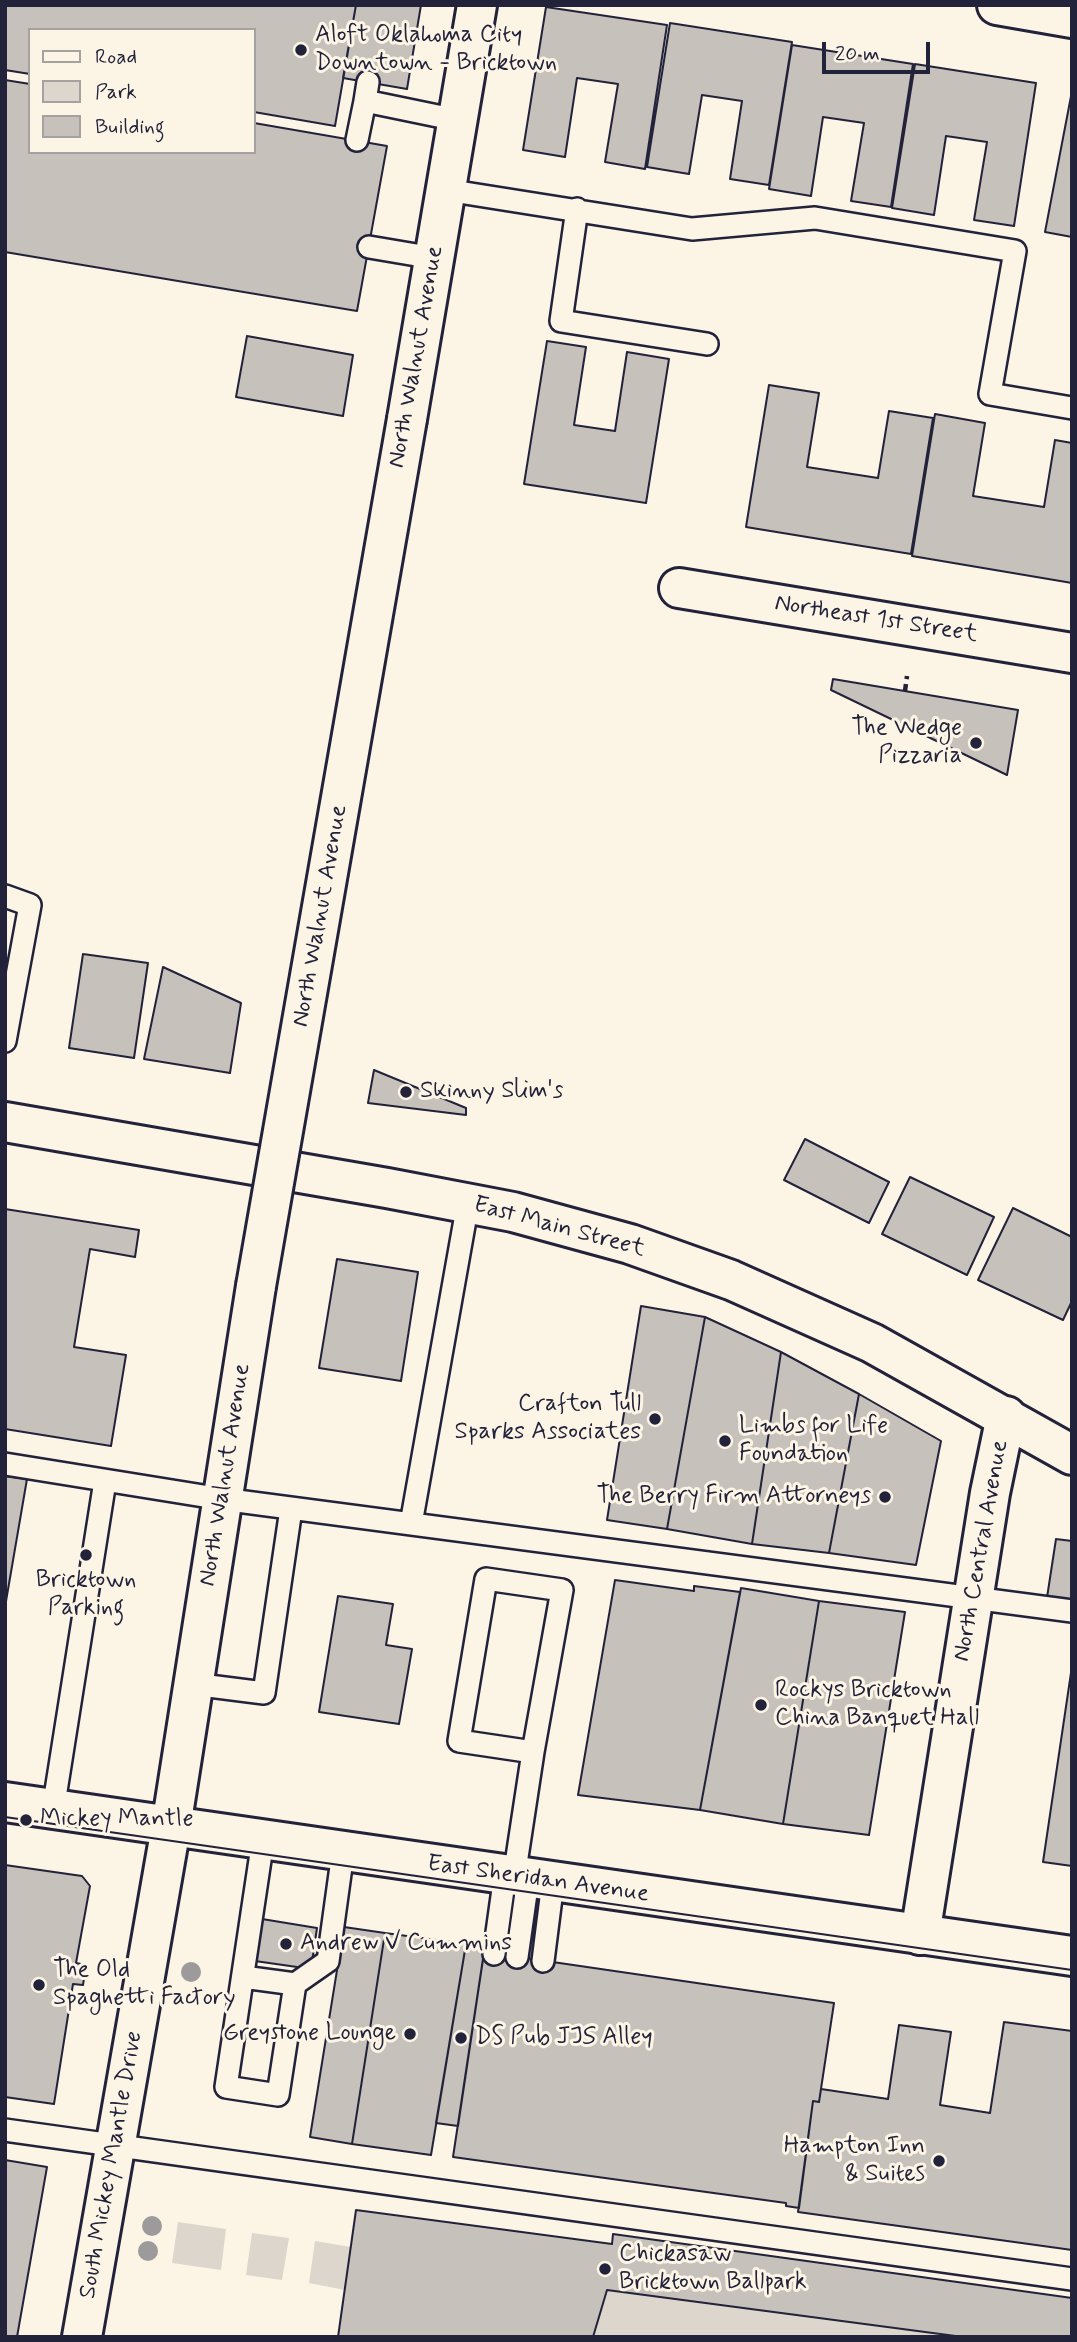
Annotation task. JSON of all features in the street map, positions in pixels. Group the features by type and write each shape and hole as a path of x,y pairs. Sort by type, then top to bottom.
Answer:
{"street":[{"name":"North Walnut Avenue","path":"171,1827 256,1286 477,5"},
{"path":"997,5 1072,18"},
{"name":"Northeast 1st Street","path":"679,588 1072,653"},
{"name":"East Main Street","path":"5,1122 468,1203 513,1212 630,1244 731,1280 872,1343 1072,1455"},
{"name":"North Central Avenue","path":"920,1935 990,1493 1006,1416"},
{"name":"East Sheridan Avenue","path":"5,1802 1072,1956"},
{"name":"South Mickey Mantle Drive","path":"82,2337 171,1827"}],"lane":[{"path":"357,140 366,92 457,121"},
{"path":"446,190 692,229 815,218 1015,251 990,394 1072,408"},
{"path":"577,209 561,321 707,344"},
{"path":"369,247 434,258"},
{"path":"5,896 30,905 5,1041"},
{"path":"411,1524 468,1203"},
{"path":"5,1464 222,1499 1072,1611"},
{"path":"53,1810 105,1481"},
{"path":"193,1684 264,1693 291,1508"},
{"path":"517,1957 533,1752 562,1590 486,1579 459,1741 533,1752"},
{"path":"263,1840 226,2087 278,2095 295,1984"},
{"path":"243,1977 295,1984 327,1961 343,1852"},
{"path":"494,1954 525,1878"},
{"path":"525,1878 543,1961"},
{"path":"5,2130 1072,2279"}],"path":[{"path":"905,691 907,676"}],"green space":[{"name":"Chickasaw Bricktown Ballpark","path":"356,2210 612,2244 1072,2337 338,2337 345,2290 309,2283 315,2241 351,2247"},
{"path":"178,2222 226,2229 221,2270 172,2263"},
{"path":"252,2233 289,2238 282,2280 246,2275"}],"building":[{"name":"Aloft Oklahoma City Downtown - Bricktown","path":"5,5 356,5 335,126 256,112 256,28 28,28 28,74 5,70"},
{"path":"356,5 421,5 407,89 343,78"},
{"path":"546,7 667,25 645,169 605,162 618,84 577,78 565,157 523,150"},
{"path":"670,23 792,42 769,185 730,179 742,101 702,95 689,174 647,167"},
{"path":"792,45 913,64 891,207 851,201 864,123 823,117 811,196 769,189"},
{"path":"915,64 1036,83 1014,226 974,220 987,142 946,136 934,215 892,208"},
{"path":"5,80 28,84 28,154 256,154 256,123 387,146 357,311 5,252"},
{"path":"1072,91 1072,237 1045,232"},
{"path":"247,336 353,355 343,416 236,397"},
{"path":"547,341 586,347 574,425 615,431 627,352 669,359 646,503 524,484"},
{"path":"769,385 819,393 807,467 878,478 889,411 933,418 911,554 746,527"},
{"path":"935,414 985,423 973,496 1044,507 1055,440 1072,443 1072,583 912,556"},
{"name":"The Wedge Pizzaria","path":"833,679 1018,710 1007,775 831,690"},
{"path":"83,954 148,963 134,1058 69,1048"},
{"path":"163,967 241,1003 230,1073 144,1059"},
{"path":"374,1070 466,1108 466,1115 368,1103"},
{"path":"805,1139 889,1182 869,1223 784,1180"},
{"path":"910,1177 994,1217 967,1275 882,1234"},
{"path":"1013,1208 1072,1237 1072,1301 1063,1320 978,1280"},
{"path":"5,1209 139,1230 135,1257 90,1249 74,1347 126,1355 111,1446 5,1429"},
{"path":"337,1259 418,1272 401,1381 319,1368"},
{"name":"Crafton Tull Sparks Associates","path":"641,1306 705,1317 667,1529 607,1520"},
{"name":"Limbs for Life Foundation","path":"705,1317 781,1352 752,1544 667,1529"},
{"path":"781,1352 859,1394 829,1553 752,1544"},
{"name":"The Berry Firm Attorneys","path":"859,1394 941,1441 916,1565 829,1553"},
{"path":"5,1476 27,1479 5,1607"},
{"path":"1056,1539 1072,1541 1072,1608 1046,1604"},
{"path":"615,1580 694,1591 694,1586 740,1592 700,1810 578,1795"},
{"name":"Rockys Bricktown China Banquet Hall","path":"741,1588 819,1601 783,1824 700,1810"},
{"path":"338,1596 393,1604 386,1645 412,1649 399,1724 319,1712"},
{"path":"819,1601 905,1612 869,1835 783,1824"},
{"path":"1072,1666 1072,1866 1043,1862"},
{"name":"The Old Spaghetti Factory","path":"5,1865 82,1876 90,1886 76,1963 86,1965 83,1985 73,1984 54,2104 5,2097"},
{"name":"Andrew V Cummins","path":"262,1919 317,1928 311,1969 255,1961"},
{"path":"344,1927 385,1933 352,2144 310,2137"},
{"name":"Greystone Lounge","path":"385,1933 466,1944 431,2155 352,2144"},
{"name":"DS Pub JJS Alley","path":"466,1944 485,1946 458,2126 436,2123"},
{"path":"484,1952 834,2003 819,2102 813,2101 799,2208 786,2206 786,2203 453,2157"},
{"name":"Hampton Inn & Suites","path":"1004,2022 1072,2031 1072,2250 798,2212 813,2101 819,2102 821,2089 888,2099 899,2025 951,2032 940,2105 990,2113"},
{"path":"5,2160 47,2167 17,2337 5,2337"},
{"name":"Chickasaw Bricktown Ballpark","path":"356,2210 612,2244 613,2234 1072,2298 1072,2337 963,2337 607,2290 593,2337 338,2337"}],"tram line":[{"path":"5,1817 1072,1970"}],"place":[{"name":"Aloft Oklahoma City Downtown - Bricktown","path":"301,50"},
{"name":"The Wedge Pizzaria","path":"976,743"},
{"name":"Skinny Slim's","path":"406,1092"},
{"name":"Crafton Tull Sparks Associates","path":"655,1419"},
{"name":"Limbs for Life Foundation","path":"725,1441"},
{"name":"The Berry Firm Attorneys","path":"885,1497"},
{"name":"Bricktown Parking","path":"86,1555"},
{"name":"Rockys Bricktown China Banquet Hall","path":"761,1705"},
{"name":"Mickey Mantle","path":"26,1820"},
{"name":"Andrew V Cummins","path":"286,1944"},
{"name":"The Old Spaghetti Factory","path":"39,1985"},
{"name":"Greystone Lounge","path":"410,2034"},
{"name":"DS Pub JJS Alley","path":"461,2038"},
{"name":"Hampton Inn & Suites","path":"939,2161"},
{"name":"Chickasaw Bricktown Ballpark","path":"605,2269"}]}
